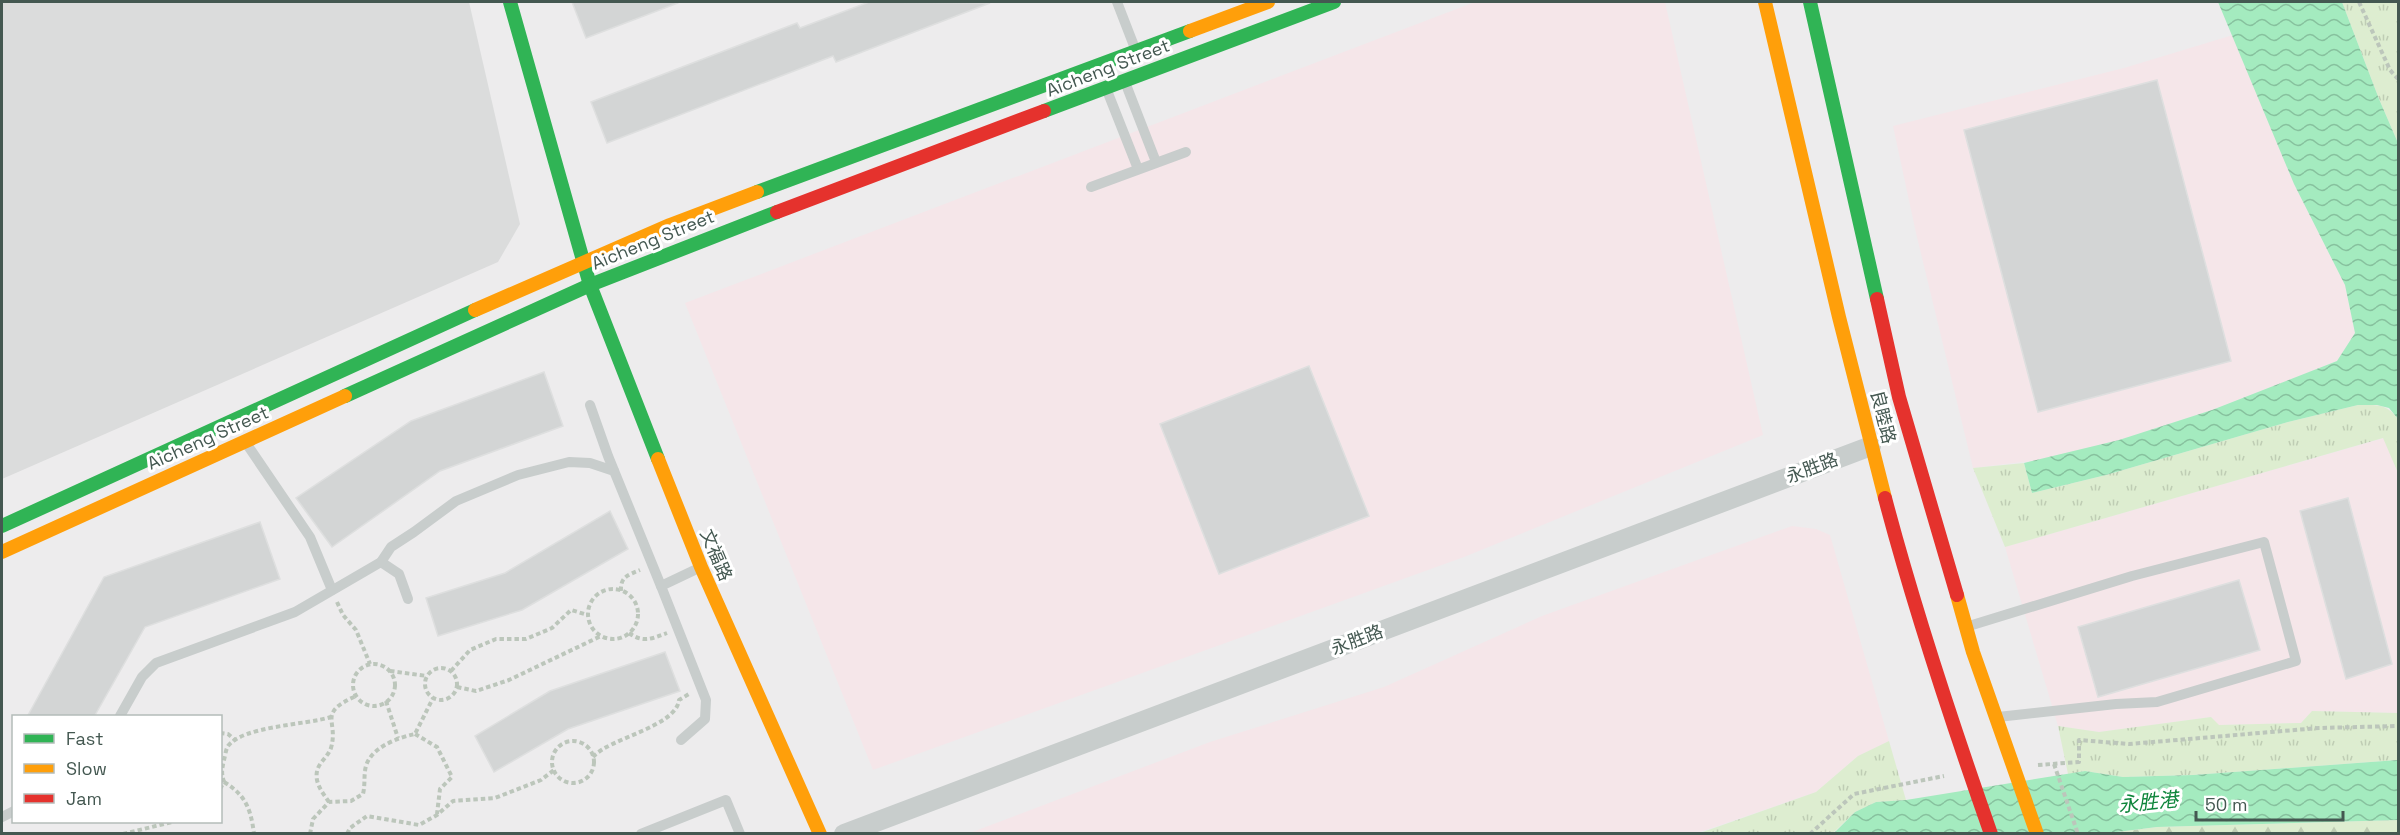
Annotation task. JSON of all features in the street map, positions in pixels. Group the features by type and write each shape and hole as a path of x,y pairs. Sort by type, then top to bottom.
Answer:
{"street":[{"name":"文福路","path":"510,2 591,285 701,567 820,834"},
{"name":"Aicheng Street","path":"2,526 670,225 1268,2"},
{"name":"Aicheng Street","path":"2,552 591,285 663,255 1334,2"},
{"name":"良睦路","path":"1765,2 1871,446 1937,679 1957,743 1991,834"},
{"name":"良睦路","path":"1810,2 1899,397 1966,627 2002,738 2037,834"},
{"name":"永胜路","path":"844,834 1871,446"}],"lane":[{"path":"1117,2 1137,51"},
{"path":"1124,80 1156,162"},
{"path":"1106,87 1138,169"},
{"path":"1091,186 1186,152"},
{"path":"590,405 614,471 706,700 705,719 681,740"},
{"path":"244,441 310,537 332,590"},
{"path":"121,715 142,677 156,663 295,612 381,562 391,547 456,501 518,475 569,462 590,463 614,471"},
{"path":"1966,627 2132,576 2264,542 2296,661 2157,702 1995,717"},
{"path":"381,562 399,574 408,599"},
{"path":"662,586 701,567"},
{"path":"641,834 726,800 740,834"}],"path":[{"path":"2359,2 2390,70 2398,79"},
{"path":"621,591 621,584 625,576 653,565"},
{"path":"332,590 343,615 356,630 370,664"},
{"path":"614,590 621,591 628,595 637,608 636,623 629,633 617,639 601,636 594,631 588,615 593,600 599,594 614,590"},
{"path":"451,671 470,650 496,639 525,639 552,628 571,610 588,615"},
{"path":"629,633 638,639 649,640 678,630"},
{"path":"458,687 476,691 509,680 601,636"},
{"path":"390,671 394,690 386,701 373,706 356,696 353,683 355,677 358,671 370,664 390,671 427,676"},
{"path":"435,669 451,671 458,687 456,692 448,700 433,698 425,686 427,676 435,669"},
{"path":"593,757 599,750 672,716 678,707 679,700 701,688"},
{"path":"329,802 319,790 318,769 332,746 331,717 338,705 356,696"},
{"path":"415,734 433,698"},
{"path":"386,701 398,738"},
{"path":"222,769 228,746 242,735 269,726 312,723 331,717"},
{"path":"2079,740 2128,744 2319,728 2398,726"},
{"path":"222,734 228,734 236,741"},
{"path":"310,834 313,819 329,802 351,801 363,794 366,785 365,769 370,756 398,738 415,734 437,747 452,777 440,789 437,815"},
{"path":"567,741 581,742 591,750 593,757 592,770 584,780 563,781 554,770 552,756 560,745 567,741"},
{"path":"2054,764 2078,834"},
{"path":"347,834 350,828 368,816 419,825 437,815 453,801 495,798 541,780 554,770"},
{"path":"222,776 224,782 233,787 250,806 254,834"},
{"path":"222,786 224,782"},
{"path":"123,834 168,823"}],"shaded area":[{"path":"2,2 469,2 520,224 498,262 2,479"},
{"path":"1475,2 1665,2 1763,435 1464,557 873,770 685,303"},
{"path":"2233,35 2294,184 2345,285 2355,333 2337,361 2212,410 2119,440 2046,459 1973,468 1916,233 1893,126 2124,68"},
{"path":"2384,438 2398,473 2398,713 2312,711 2301,723 2218,725 2211,717 2099,732 2058,726 2005,547"},
{"path":"1792,526 1816,529 1830,535 1889,741 1858,756 1816,792 1697,833 967,834 1210,742 1384,687 1542,616"}],"green space":[{"path":"2342,2 2398,2 2398,143 2379,99"},
{"path":"2358,405 2376,405 2385,408 2398,419 2398,473 2383,438 2005,547 1973,468 2024,463 2032,493 2106,475 2288,422"},
{"path":"2312,711 2398,713 2398,760 2193,775 2123,777 2085,771 2068,774 2058,726 2099,732 2211,717 2219,725 2301,723"},
{"path":"1889,741 1906,800 1876,802 1855,812 1833,833 1697,834 1816,792 1858,756"},
{"path":"2398,820 2398,834 2101,834 2157,827"}],"water":[{"path":"2218,2 2342,2 2398,143 2398,419 2389,408 2377,405 2358,405 2288,422 2106,475 2032,493 2024,463 2119,440 2212,410 2337,361 2355,333 2345,285 2294,184"},
{"name":"永胜港","path":"2398,760 2398,820 2157,827 2101,834 1833,834 1855,812 1876,802 1906,800 2085,771 2123,777 2193,775"}],"building":[{"path":"572,2 678,2 678,3 586,38"},
{"path":"869,2 990,3 836,62 833,56 607,143 591,102 797,23 800,28"},
{"path":"2157,80 2231,361 2038,412 1964,130"},
{"path":"1309,366 1369,516 1219,574 1160,424"},
{"path":"544,372 563,426 440,471 332,547 296,498 411,421"},
{"path":"2348,498 2392,664 2346,679 2300,511"},
{"path":"610,511 628,549 522,610 438,636 426,598 505,573"},
{"path":"260,522 280,579 145,627 95,715 28,715 104,577"},
{"path":"2239,580 2260,650 2098,697 2078,627"},
{"path":"665,652 680,691 568,729 494,772 475,736 550,691"}],"traffic: fast":[{"path":"510,2 590,285 658,459"},
{"path":"1044,111 1334,2"},
{"path":"1810,2 1877,299"},
{"path":"757,192 1190,31"},
{"path":"345,396 590,285 777,212"},
{"path":"2,526 475,310"}],"traffic: slow":[{"path":"1190,31 1268,2"},
{"path":"1765,2 1839,317 1885,498"},
{"path":"475,310 670,225 757,192"},
{"path":"2,552 345,396"},
{"path":"658,459 701,567 820,834"},
{"path":"1957,595 1973,652 2037,834"}],"traffic: jam":[{"path":"777,212 1044,111"},
{"path":"1877,299 1899,397 1957,595"},
{"path":"1885,498 1935,667 1991,834"}]}
